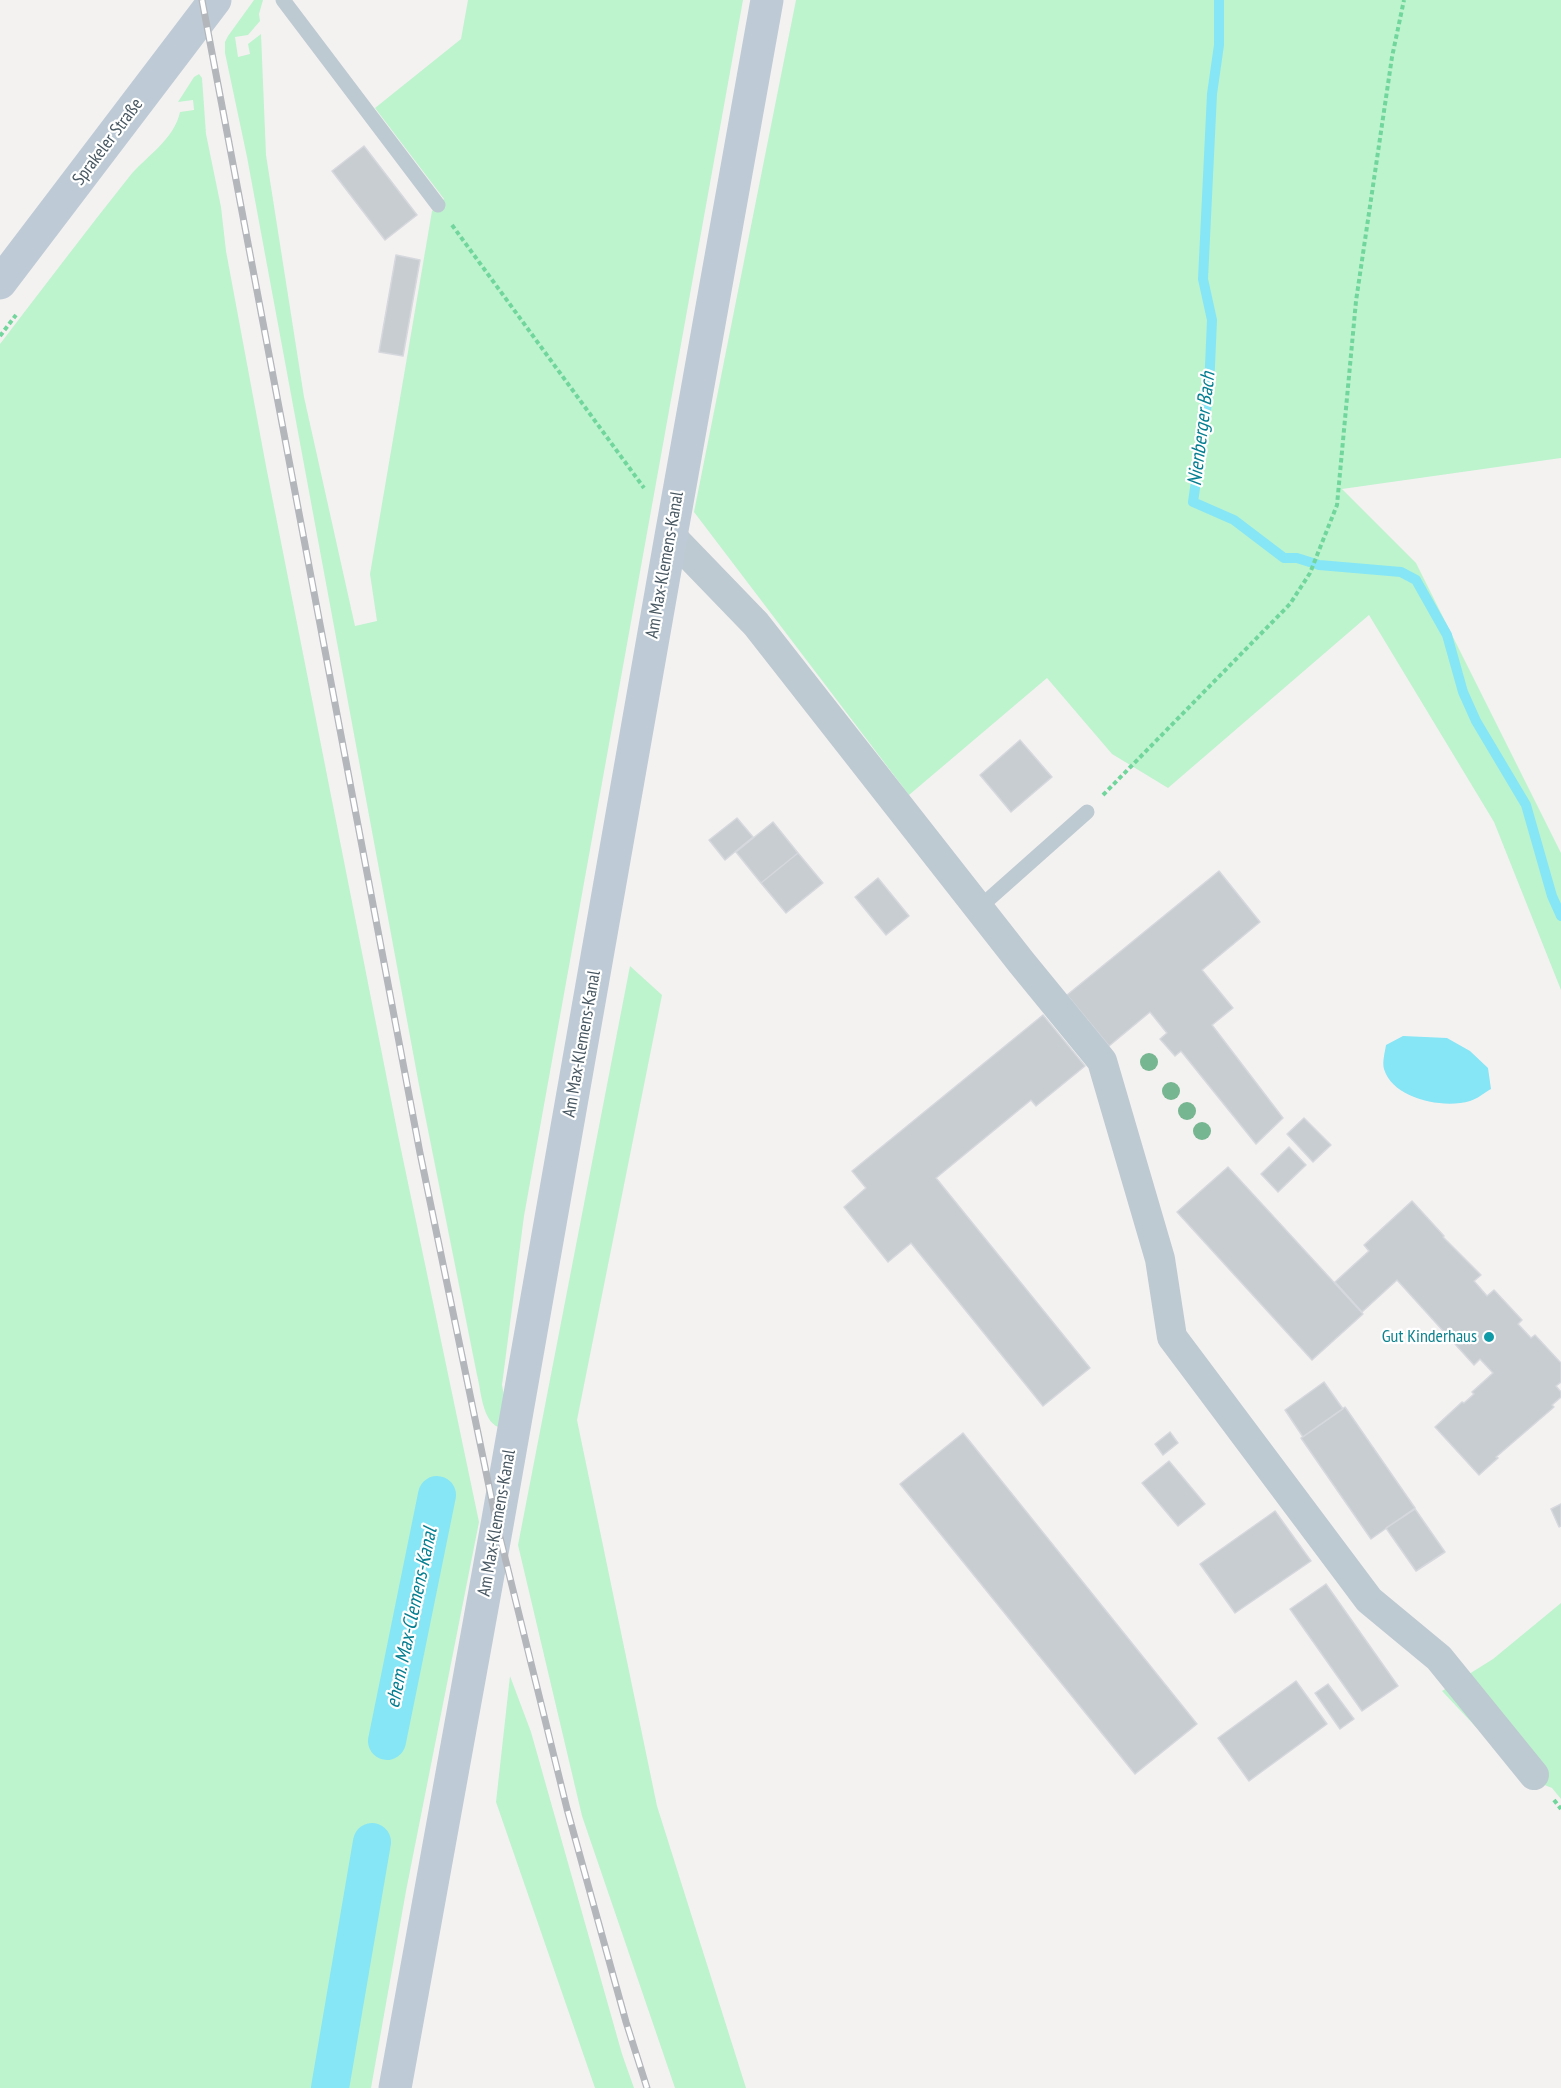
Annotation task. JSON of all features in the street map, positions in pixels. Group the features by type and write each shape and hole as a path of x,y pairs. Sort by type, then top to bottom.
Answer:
{"main road":[{"name":"Sprakeler Straße","path":"0,283 215,0"},
{"name":"Am Max-Klemens-Kanal","path":"395,2088 767,0"}],"street":[{"path":"670,536 756,624 1102,1061 1160,1259 1172,1337 1369,1600 1439,1658 1534,1775"}],"lane":[{"path":"283,0 438,205"},
{"path":"980,907 1087,812"}],"path":[{"path":"1087,812 1290,604 1310,573 1337,505 1356,301 1392,57 1404,0"},
{"path":"438,205 645,489"}],"green space":[{"path":"254,0 263,0 259,14 260,21 248,35 235,37 238,57 250,54 248,44 261,34 266,155 304,397 355,626 377,621 370,574 432,211 444,199 375,108 461,39 468,0 743,0 524,1216 502,1385 504,1396 498,1427 485,1411 481,1396 419,1085 247,157 225,53 225,42 228,36"},
{"path":"796,0 1561,0 1561,458 1342,489 1416,563 1561,853 1561,990 1494,822 1369,615 1168,788 1112,754 1047,678 909,795 694,512"},
{"path":"199,74 202,78 206,134 266,466 398,1135 479,1522 406,1891 371,2088 0,2088 0,344 129,177 166,139 177,122 180,112 194,110 193,100 178,102 194,77"},
{"path":"630,966 662,995 577,1420 657,1806 746,2088 675,2088 582,1816 518,1545"},
{"path":"1561,1603 1561,1799 1552,1788 1522,1776 1442,1691 1493,1659"},
{"path":"510,1676 531,1732 622,2054 634,2088 595,2088 496,1802"}],"water":[{"path":"1403,1036 1447,1038 1470,1051 1488,1068 1491,1089 1473,1100 1446,1104 1420,1099 1397,1088 1384,1069 1383,1060 1386,1045"}],"building":[{"path":"364,146 417,215 385,240 332,171"},
{"path":"396,255 420,260 403,356 379,352"},
{"path":"1020,740 1052,777 1011,812 980,775"},
{"path":"737,818 753,837 725,860 709,840"},
{"path":"773,822 798,853 761,883 736,852"},
{"path":"798,853 823,883 786,913 761,883"},
{"path":"1219,871 1260,922 1202,970 1233,1008 1212,1025 1283,1118 1256,1144 1181,1051 1175,1056 1160,1039 1167,1033 1150,1012 1109,1046 1067,995"},
{"path":"878,878 909,916 886,935 855,897"},
{"path":"1043,1015 1085,1066 1036,1106 1031,1100 936,1178 1090,1368 1043,1406 911,1243 888,1262 844,1207 866,1188 852,1171"},
{"path":"1304,1118 1331,1145 1313,1162 1287,1134"},
{"path":"1289,1147 1306,1165 1278,1192 1261,1174"},
{"path":"1228,1167 1363,1314 1312,1360 1177,1212"},
{"name":"Gut Kinderhaus","path":"1412,1201 1443,1237 1481,1275 1474,1281 1487,1296 1494,1290 1522,1320 1518,1324 1531,1338 1535,1335 1561,1363 1561,1382 1556,1386 1561,1392 1561,1397 1552,1405 1554,1407 1496,1457 1498,1458 1479,1475 1435,1427 1474,1394 1472,1392 1493,1373 1480,1359 1474,1365 1397,1280 1362,1312 1335,1282 1369,1251 1364,1245"},
{"path":"1324,1382 1343,1409 1303,1437 1285,1410"},
{"path":"1345,1407 1415,1508 1371,1539 1301,1438"},
{"path":"1170,1432 1178,1443 1163,1455 1155,1444"},
{"path":"963,1433 1197,1724 1135,1774 900,1484"},
{"path":"1169,1461 1205,1504 1178,1526 1142,1483"},
{"path":"1561,1504 1561,1526 1559,1527 1551,1509"},
{"path":"1415,1509 1445,1552 1416,1571 1386,1528"},
{"path":"1275,1511 1311,1561 1235,1613 1200,1564"},
{"path":"1326,1584 1398,1686 1362,1711 1290,1609"},
{"path":"1296,1681 1327,1724 1249,1781 1218,1738"},
{"path":"1328,1684 1354,1719 1340,1729 1315,1693"}],"waterway":[{"name":"Nienberger Bach","path":"1219,0 1219,45 1212,94 1203,279 1212,320 1209,389 1193,502 1234,520 1284,558 1297,558 1319,565 1401,572 1416,580 1447,635 1463,692 1476,721 1526,805 1552,896 1561,916"},
{"name":"ehem. Max-Clemens-Kanal","path":"387,1741 437,1495"},
{"name":"ehem. Max-Clemens-Kanal","path":"330,2088 372,1842"}],"railway":[{"path":"202,0 420,1153 497,1525 567,1809 626,2022 647,2088"}],"place":[{"name":"Gut Kinderhaus","path":"1489,1337"}]}
